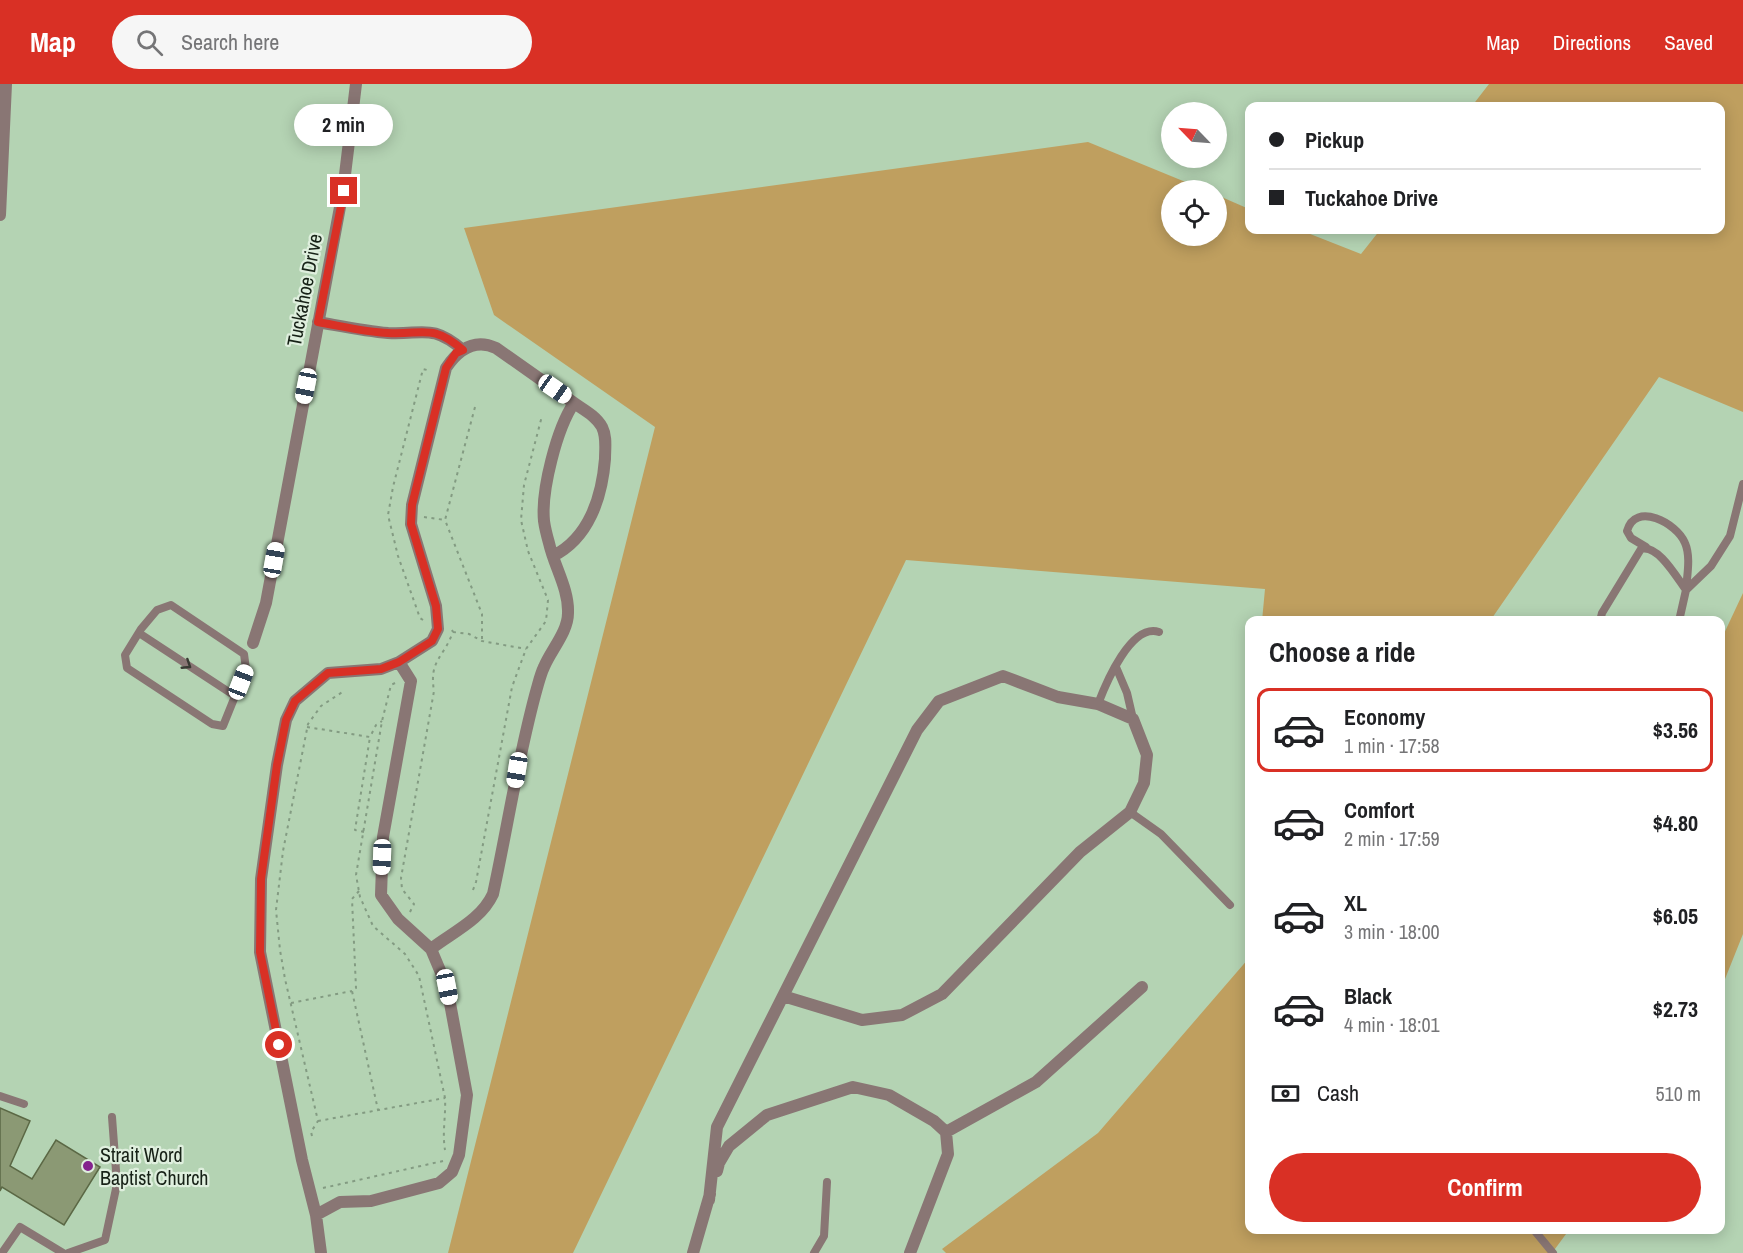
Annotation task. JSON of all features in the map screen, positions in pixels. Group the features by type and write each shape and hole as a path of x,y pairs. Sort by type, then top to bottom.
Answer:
{"street":[{"path":"0,215 6,84"},
{"name":"Tuckahoe Drive","path":"253,643 266,603 344,191 356,84"},
{"path":"318,322 389,333 428,330 452,340 463,350"},
{"path":"321,1253 316,1215 302,1160 260,952 261,879 277,765 286,720 295,701 328,673 381,669 399,662 432,641 438,629 436,606 411,524 412,505 446,368 456,353 486,343 496,348 592,415 602,427 606,440 604,475 593,513 583,531 567,549 553,556"},
{"path":"431,949 479,915 487,907 493,894 529,716 543,668 563,631 568,615 567,601 544,520 546,489 565,417 574,403"},
{"path":"316,1215 340,1202 371,1201 439,1183 452,1172 459,1155 467,1095 447,987 431,949 398,919 381,895 382,837 411,681 399,662"},
{"path":"709,1200 717,1127 916,730 939,701 1003,676 1058,697 1098,704 1133,719 1147,755 1144,783 1130,812 1080,852 942,994 902,1015 862,1020 783,996"},
{"path":"946,1132 1036,1082 1142,987"},
{"path":"693,1253 719,1163 729,1146 767,1115 853,1087 888,1095 934,1121 946,1132 948,1154 910,1253"}],"lane":[{"path":"1686,590 1711,566 1730,536 1743,484"},
{"path":"1680,616 1686,590 1688,556 1684,541 1675,530 1659,519 1647,516 1636,517 1629,523 1627,531 1631,538 1663,559 1686,590"},
{"path":"1601,616 1632,562 1641,549 1646,547"},
{"path":"244,654 171,604 157,610 125,655 127,668 212,724 223,726 246,669 244,654 253,643"},
{"path":"1098,704 1116,667 1133,641 1142,633 1152,630 1159,632"},
{"path":"139,633 235,696"},
{"path":"1116,667 1127,693 1133,719"},
{"path":"1130,812 1161,834 1230,905"},
{"path":"0,1096 24,1104"},
{"path":"2,1253 20,1227 65,1253 105,1240 117,1184 112,1117"},
{"path":"814,1253 824,1236 827,1182"},
{"path":"1537,1234 1553,1253"}],"path":[{"path":"475,407 445,520 482,614 482,641"},
{"path":"473,890 512,687 526,650 546,621 548,600 528,551 521,520 524,485 542,416"},
{"path":"388,515 395,516"},
{"path":"418,516 445,520"},
{"path":"448,626 453,632 469,634 482,641 526,650"},
{"path":"415,919 409,914 414,904 402,889 401,878 434,691 431,675 434,664 448,646 453,632"},
{"path":"398,681 391,685 382,721 356,875 359,891 373,926 405,954 419,976 445,1098 446,1114 442,1136 446,1152"},
{"path":"313,1143 311,1132 318,1121 280,950 276,910 283,851 307,727 321,706 344,691"},
{"path":"364,832 355,830 370,736 376,724 382,721"},
{"path":"307,727 370,736"},
{"path":"291,1003 356,988 352,899 359,891"},
{"path":"351,991 378,1110"},
{"path":"318,1121 445,1098"},
{"path":"323,1195 322,1189 447,1160"}],"shaded area":[{"path":"1489,84 1743,84 1743,412 1659,377 1493,616 1262,616 1265,589 906,560 573,1253 448,1253 655,427 494,315 464,228 1088,142 1181,180 1161,180 1161,246 1227,246 1227,199 1245,207 1245,234 1310,234 1361,254 1377,234 1725,234 1725,102 1475,102"},
{"path":"1743,593 1743,934 1725,979 1725,631"},
{"path":"1245,963 1245,1234 1566,1234 1552,1253 946,1253 942,1249 1098,1133"}],"building":[{"path":"0,1108 30,1121 10,1166 32,1179 56,1140 100,1167 64,1225 2,1187 0,1191"}],"place":[{"name":"Strait Word Baptist Church","path":"88,1166"}],"route":[{"path":"279,1045 260,952 261,879 277,765 286,720 295,701 328,673 381,669 399,662 432,641 438,629 436,606 411,524 412,505 446,368 456,353 463,350 452,340 428,330 389,333 318,322 344,191"}]}
